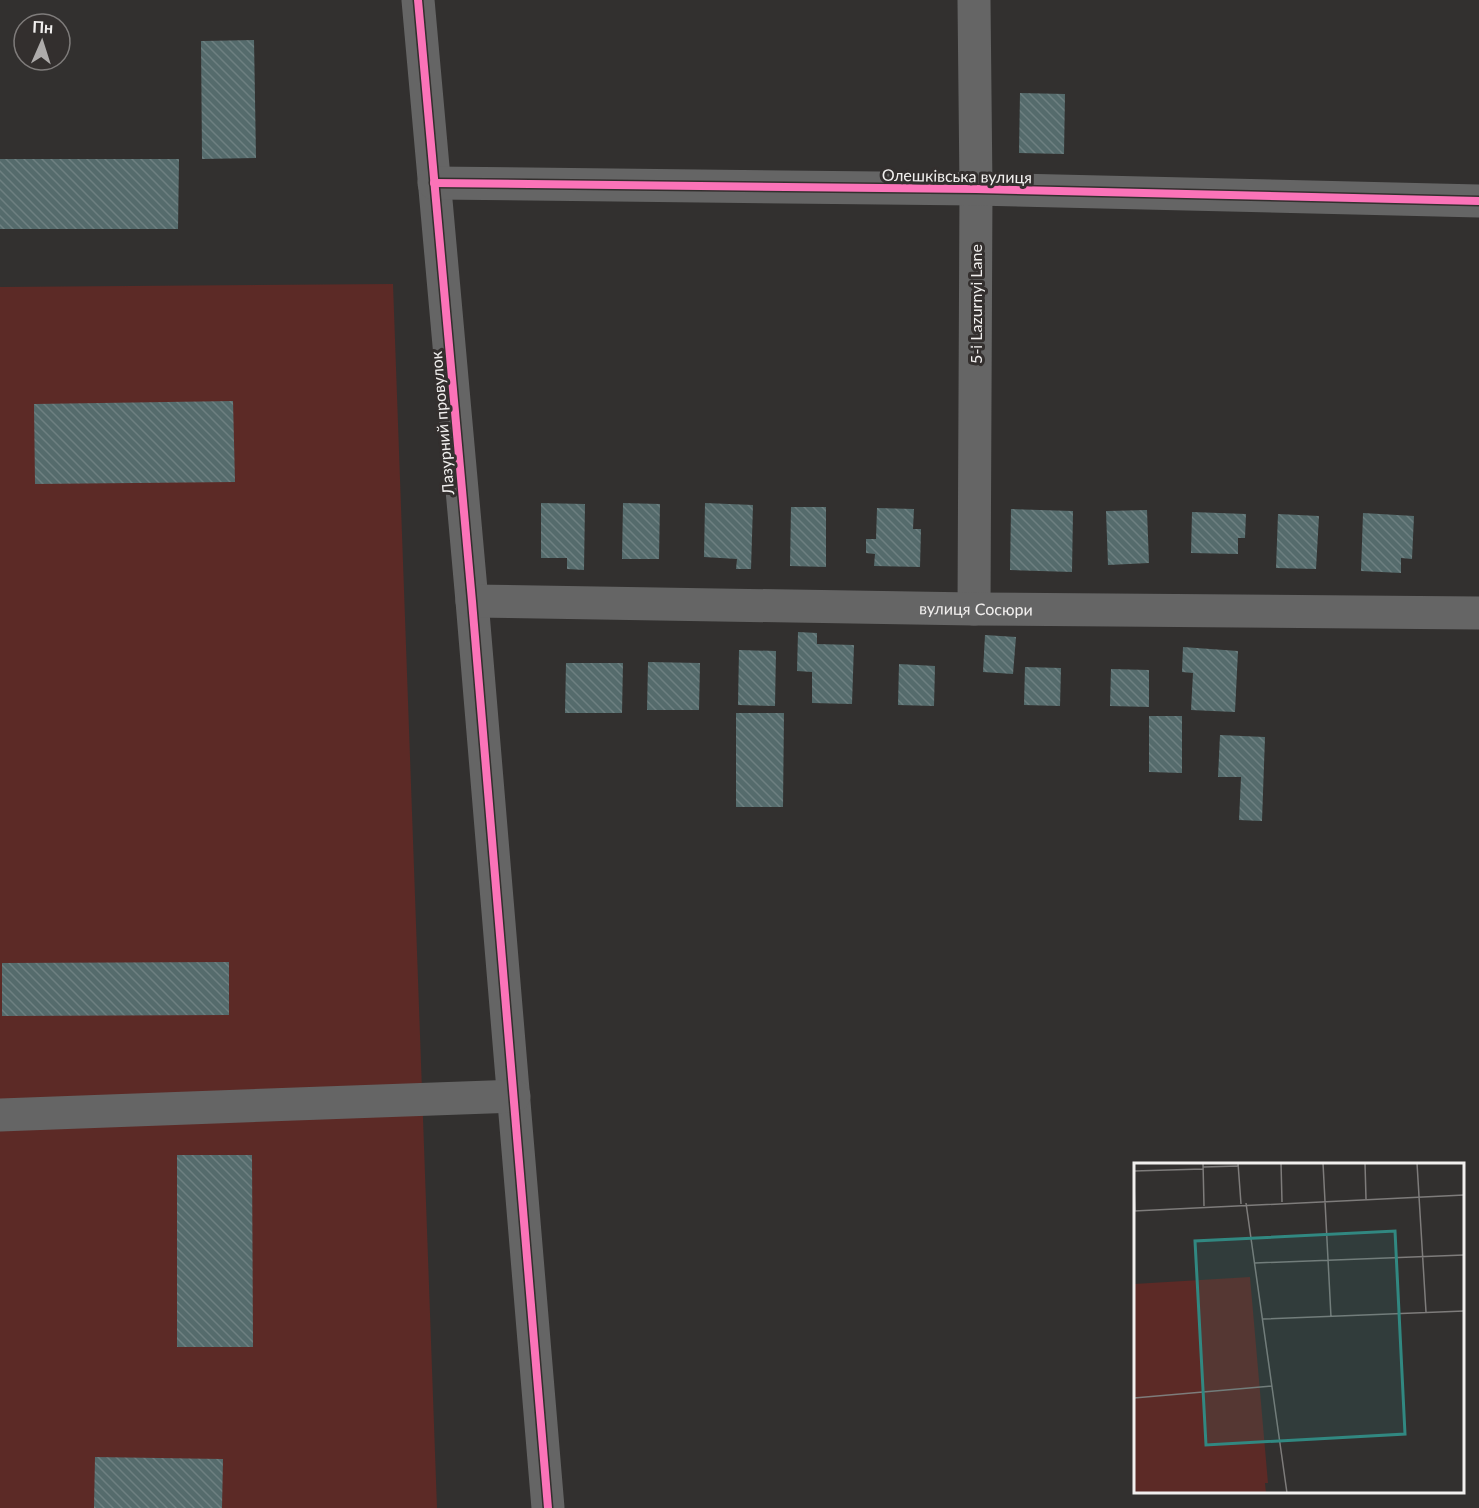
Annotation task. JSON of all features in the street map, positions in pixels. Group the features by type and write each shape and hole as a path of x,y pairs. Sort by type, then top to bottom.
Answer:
{"street":[{"name":"Лазурний провулок","path":"418,0 472,601 548,1508"},
{"name":"5-i Lazurnyi Lane","path":"974,0 976,189 974,609"},
{"name":"Олешківська вулиця","path":"434,183 976,189 1479,201"},
{"name":"вулиця Сосюри","path":"472,601 974,609 1479,613"},
{"path":"0,1115 514,1096"}],"shaded area":[{"path":"393,284 437,1508 0,1508 0,287"}],"building":[{"path":"254,40 256,158 202,159 201,41"},
{"path":"1020,93 1065,94 1064,154 1019,153"},
{"path":"0,159 179,159 178,229 0,229"},
{"path":"233,401 235,482 35,484 34,404"},
{"path":"541,503 585,504 584,570 567,569 567,558 541,558"},
{"path":"623,503 660,504 659,559 622,559"},
{"path":"705,503 753,505 751,569 736,569 737,559 704,557"},
{"path":"791,507 826,507 826,567 790,566"},
{"path":"877,508 914,509 913,529 921,529 920,567 874,566 875,554 866,553 866,539 876,539"},
{"path":"1011,509 1073,511 1072,572 1010,570"},
{"path":"1147,510 1149,563 1108,565 1106,511"},
{"path":"1192,512 1246,514 1245,538 1238,538 1238,554 1191,553"},
{"path":"1363,513 1414,516 1412,559 1401,558 1401,573 1361,571"},
{"path":"1278,514 1319,516 1316,569 1276,568"},
{"path":"798,632 817,633 817,644 854,645 852,704 812,703 812,672 797,671"},
{"path":"985,635 1016,637 1013,674 983,672"},
{"path":"1183,647 1238,651 1235,712 1191,710 1193,673 1182,672"},
{"path":"739,650 776,651 775,706 738,705"},
{"path":"648,662 700,663 699,710 647,710"},
{"path":"566,663 623,663 622,713 565,713"},
{"path":"899,664 935,666 934,706 898,705"},
{"path":"1025,667 1061,668 1060,706 1024,705"},
{"path":"1111,669 1149,670 1149,707 1110,706"},
{"path":"736,713 784,713 783,807 736,807"},
{"path":"1149,716 1182,716 1182,773 1149,772"},
{"path":"1220,735 1265,737 1262,821 1239,820 1241,777 1218,777"},
{"path":"229,962 229,1015 2,1016 2,963"},
{"path":"177,1155 252,1155 253,1347 177,1347"},
{"path":"95,1457 223,1459 222,1508 94,1508"}],"cycle path":[{"path":"418,0 472,601 548,1508"},
{"path":"434,183 976,189 1479,201"}]}
